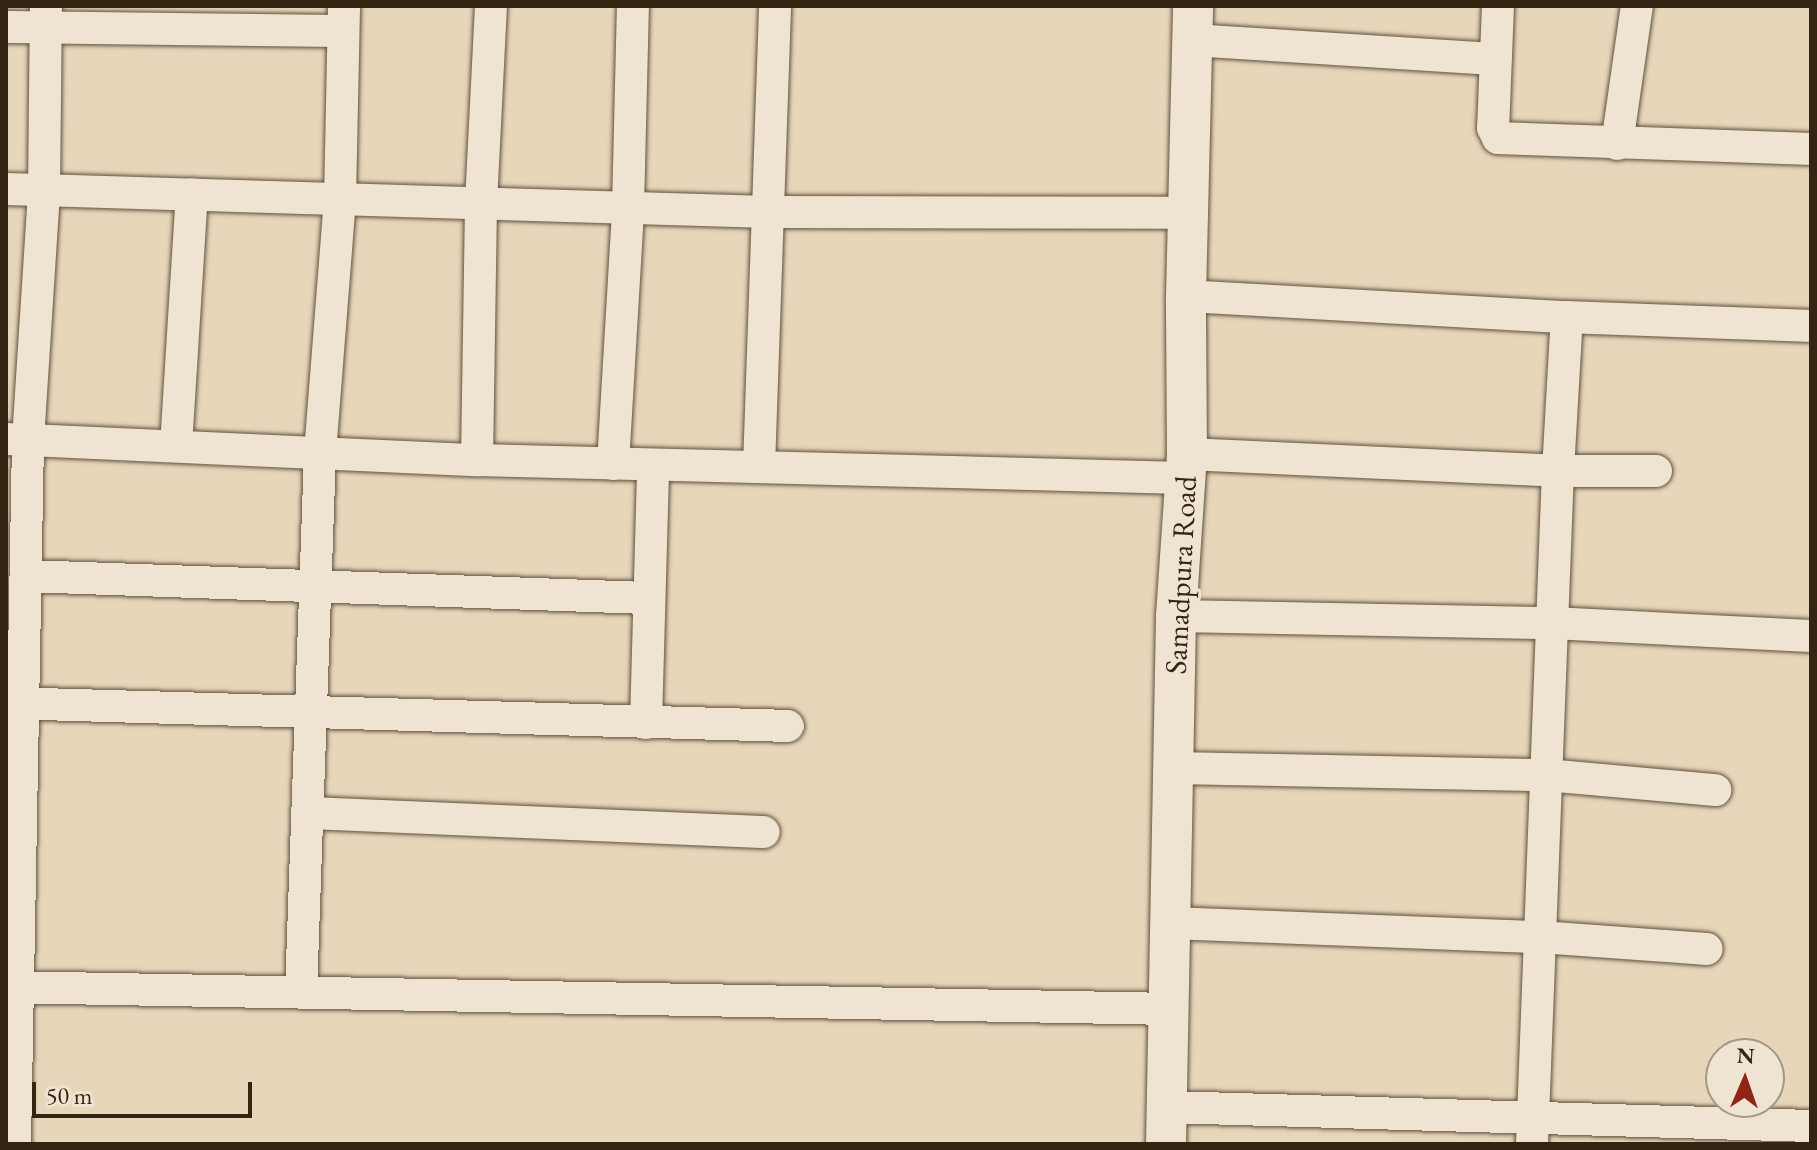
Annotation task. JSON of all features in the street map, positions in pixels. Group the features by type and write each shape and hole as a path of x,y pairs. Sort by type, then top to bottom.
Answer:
{"street":[{"path":"477,460 481,203 491,6"},
{"path":"613,464 628,208 633,6"},
{"path":"759,467 775,6"},
{"path":"1498,6 1493,59 1493,128 1498,138 1811,149"},
{"path":"1617,144 1637,6"},
{"path":"15,1144 15,703 26,576 17,439 44,191 46,18"},
{"path":"6,27 46,18 344,18 340,199 320,453 301,992"},
{"path":"1193,23 1493,59"},
{"name":"Samadpura Road","path":"1167,1125 1176,616 1185,466 1193,23"},
{"path":"6,189 769,212 1188,213"},
{"path":"176,446 192,195"},
{"path":"1186,296 1567,317 1811,326"},
{"path":"1532,1130 1567,317"},
{"path":"17,439 653,465 1656,471"},
{"path":"646,723 646,598 653,465"},
{"path":"26,576 646,598"},
{"path":"1176,616 1552,623 1811,636"},
{"path":"15,703 788,726"},
{"path":"1174,768 1546,775 1715,790"},
{"path":"308,813 764,832"},
{"path":"1170,923 1540,937 1707,949"},
{"path":"13,988 1169,1009"},
{"path":"1167,1125 1532,1130 1811,1126"}]}
